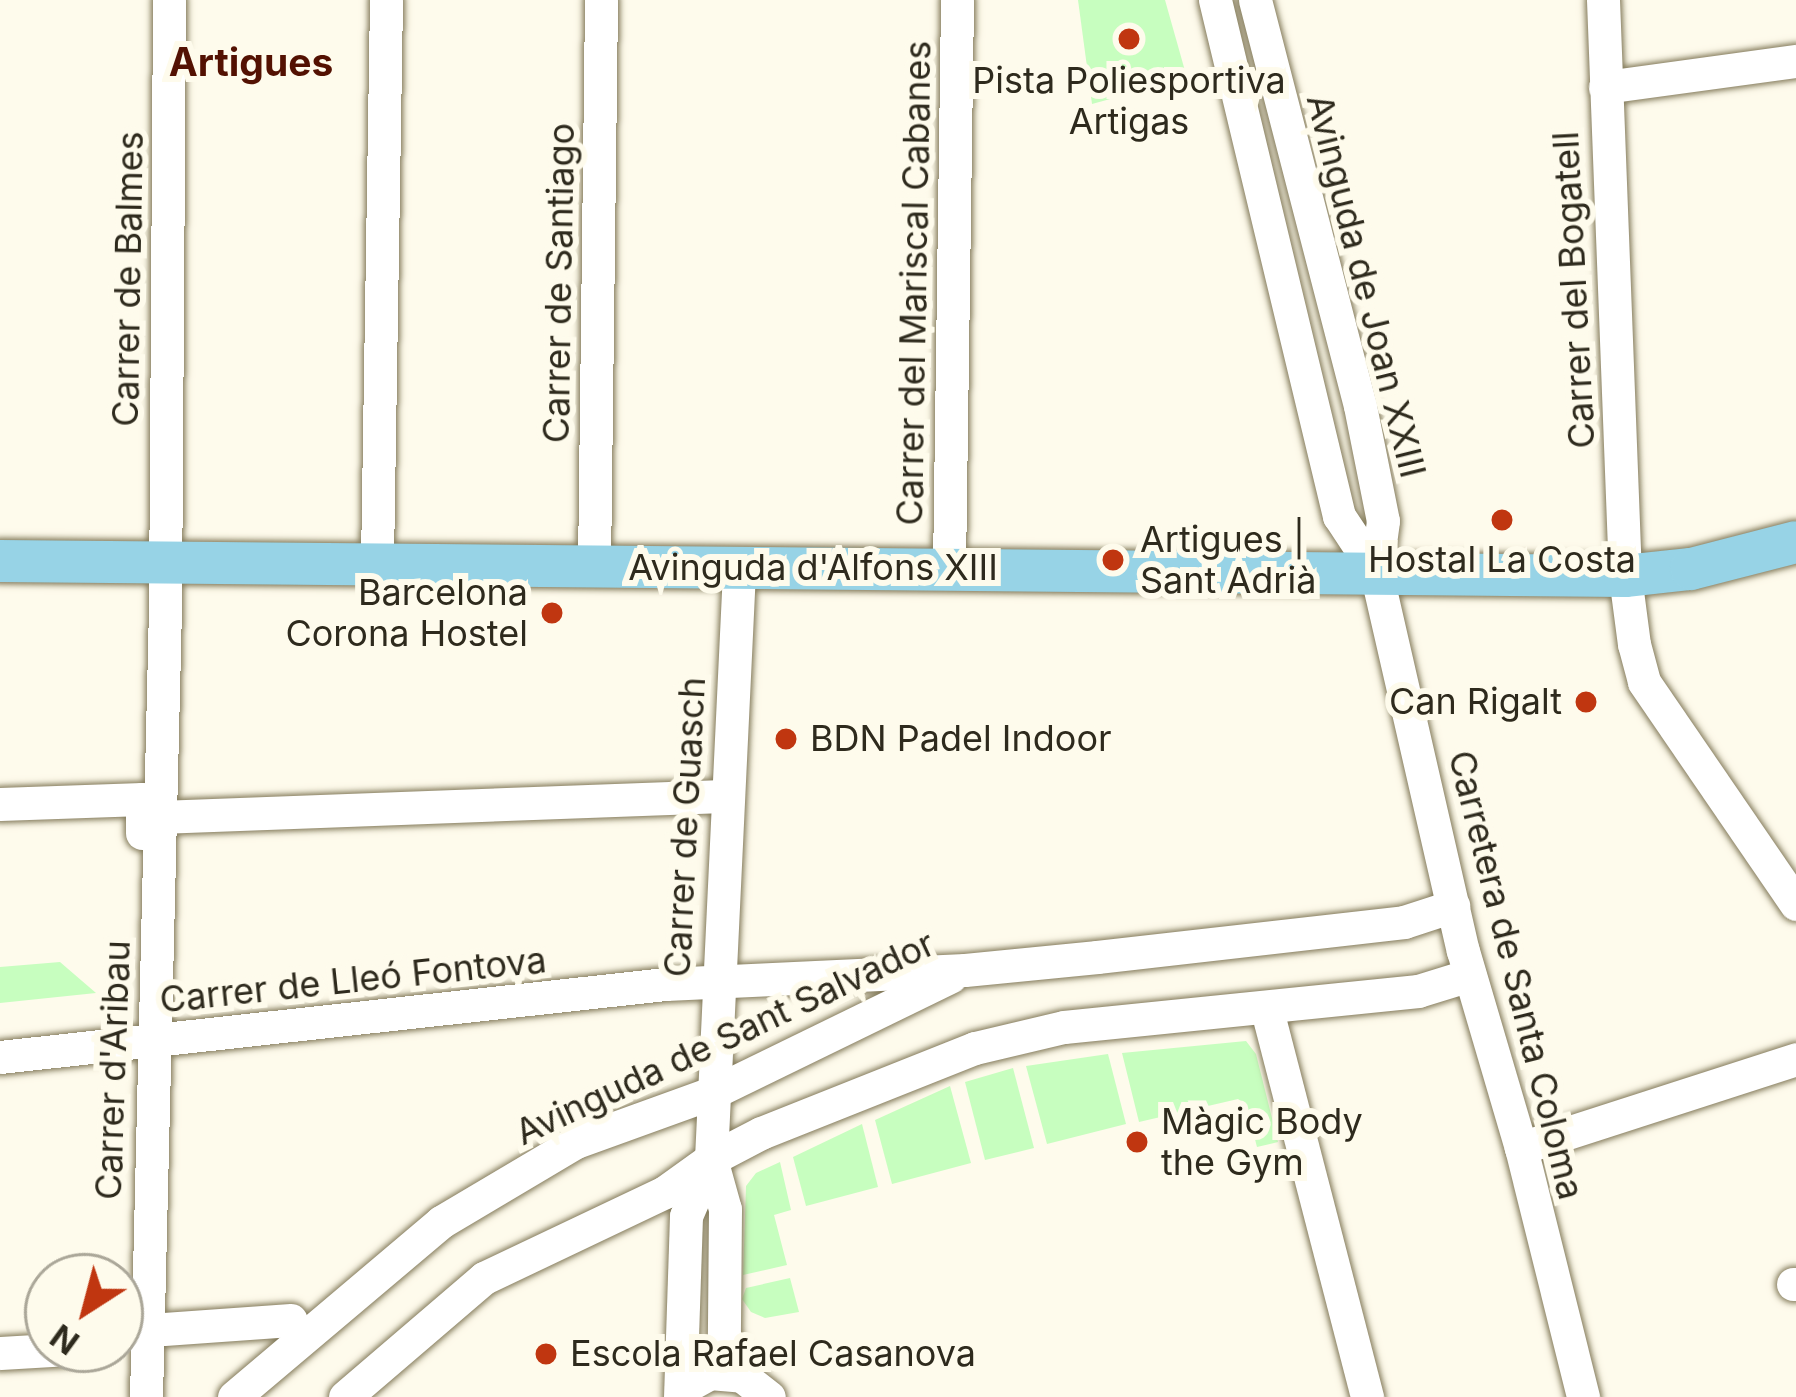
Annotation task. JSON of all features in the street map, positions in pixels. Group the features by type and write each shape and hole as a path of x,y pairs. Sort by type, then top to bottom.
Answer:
{"main road":[{"name":"Avinguda d'Alfons XIII","path":"0,561 1625,576 1691,569 1796,542"}],"street":[{"name":"Carrer de Balmes","path":"164,559 169,0"},
{"path":"377,561 386,0"},
{"name":"Carrer de Santiago","path":"594,567 601,0"},
{"name":"Carrer del Mariscal Cabanes","path":"950,568 957,0"},
{"path":"1215,0 1339,516 1376,572"},
{"name":"Avinguda de Joan XXIII","path":"1255,0 1360,406 1383,521 1376,572"},
{"name":"Carrer del Bogatell","path":"1603,0 1625,576 1644,682 1796,904"},
{"path":"1605,87 1796,61"},
{"name":"Carrer d'Aribau","path":"144,1307 165,817 164,559"},
{"name":"Carrer de Guasch","path":"739,571 724,796 711,1159 724,1209 724,1335 742,1376"},
{"name":"Carretera de Santa Coloma","path":"1376,572 1470,975 1521,1148 1583,1397"},
{"path":"165,817 724,796"},
{"path":"0,804 142,799 136,1026 0,1043"},
{"name":"Avinguda de Sant Salvador","path":"716,980 964,970 1404,922 1453,906"},
{"name":"Avinguda de Sant Salvador","path":"234,1397 441,1222 576,1142 714,1092 964,970"},
{"path":"345,1397 484,1278 665,1192 711,1159 975,1048 1064,1027 1267,1010 1418,991 1470,975"},
{"name":"Carrer de Lleó Fontova","path":"0,1057 716,980"},
{"path":"1267,1010 1367,1397"},
{"path":"1521,1148 1796,1059"},
{"name":"Carrer de Guasch","path":"680,1393 686,1216 711,1159"},
{"path":"144,1340 291,1320"},
{"name":"Carrer d'Aribau","path":"144,1359 146,1397"},
{"path":"680,1393 710,1373 742,1376 769,1397"}],"green space":[{"name":"Pista Poliesportiva Artigas","path":"1078,0 1165,0 1187,78 1092,104"},
{"path":"60,962 96,993 0,1003 0,967"},
{"path":"1246,1041 1256,1054 1278,1142 1257,1147 1246,1105 1238,1099 1139,1122 1122,1053"},
{"path":"1108,1054 1126,1124 1047,1144 1026,1066"},
{"path":"1013,1068 1034,1148 985,1160 965,1082"},
{"path":"950,1086 971,1163 892,1184 875,1120"},
{"path":"862,1124 878,1187 806,1206 793,1157"},
{"path":"780,1162 791,1210 774,1215 787,1265 743,1275 746,1186 756,1173"},
{"path":"790,1278 799,1312 765,1318 751,1312 742,1299 746,1288"}],"place":[{"name":"Pista Poliesportiva Artigas","path":"1129,39"},
{"name":"Hostal La Costa","path":"1502,520"},
{"name":"Artigues | Sant Adrià","path":"1113,560"},
{"name":"Barcelona Corona Hostel","path":"552,613"},
{"name":"Can Rigalt","path":"1586,702"},
{"name":"BDN Padel Indoor","path":"786,739"},
{"name":"Màgic Body the Gym","path":"1137,1142"},
{"name":"Escola Rafael Casanova","path":"546,1354"}],"district":[{"name":"Artigues","path":"251,62"}]}
